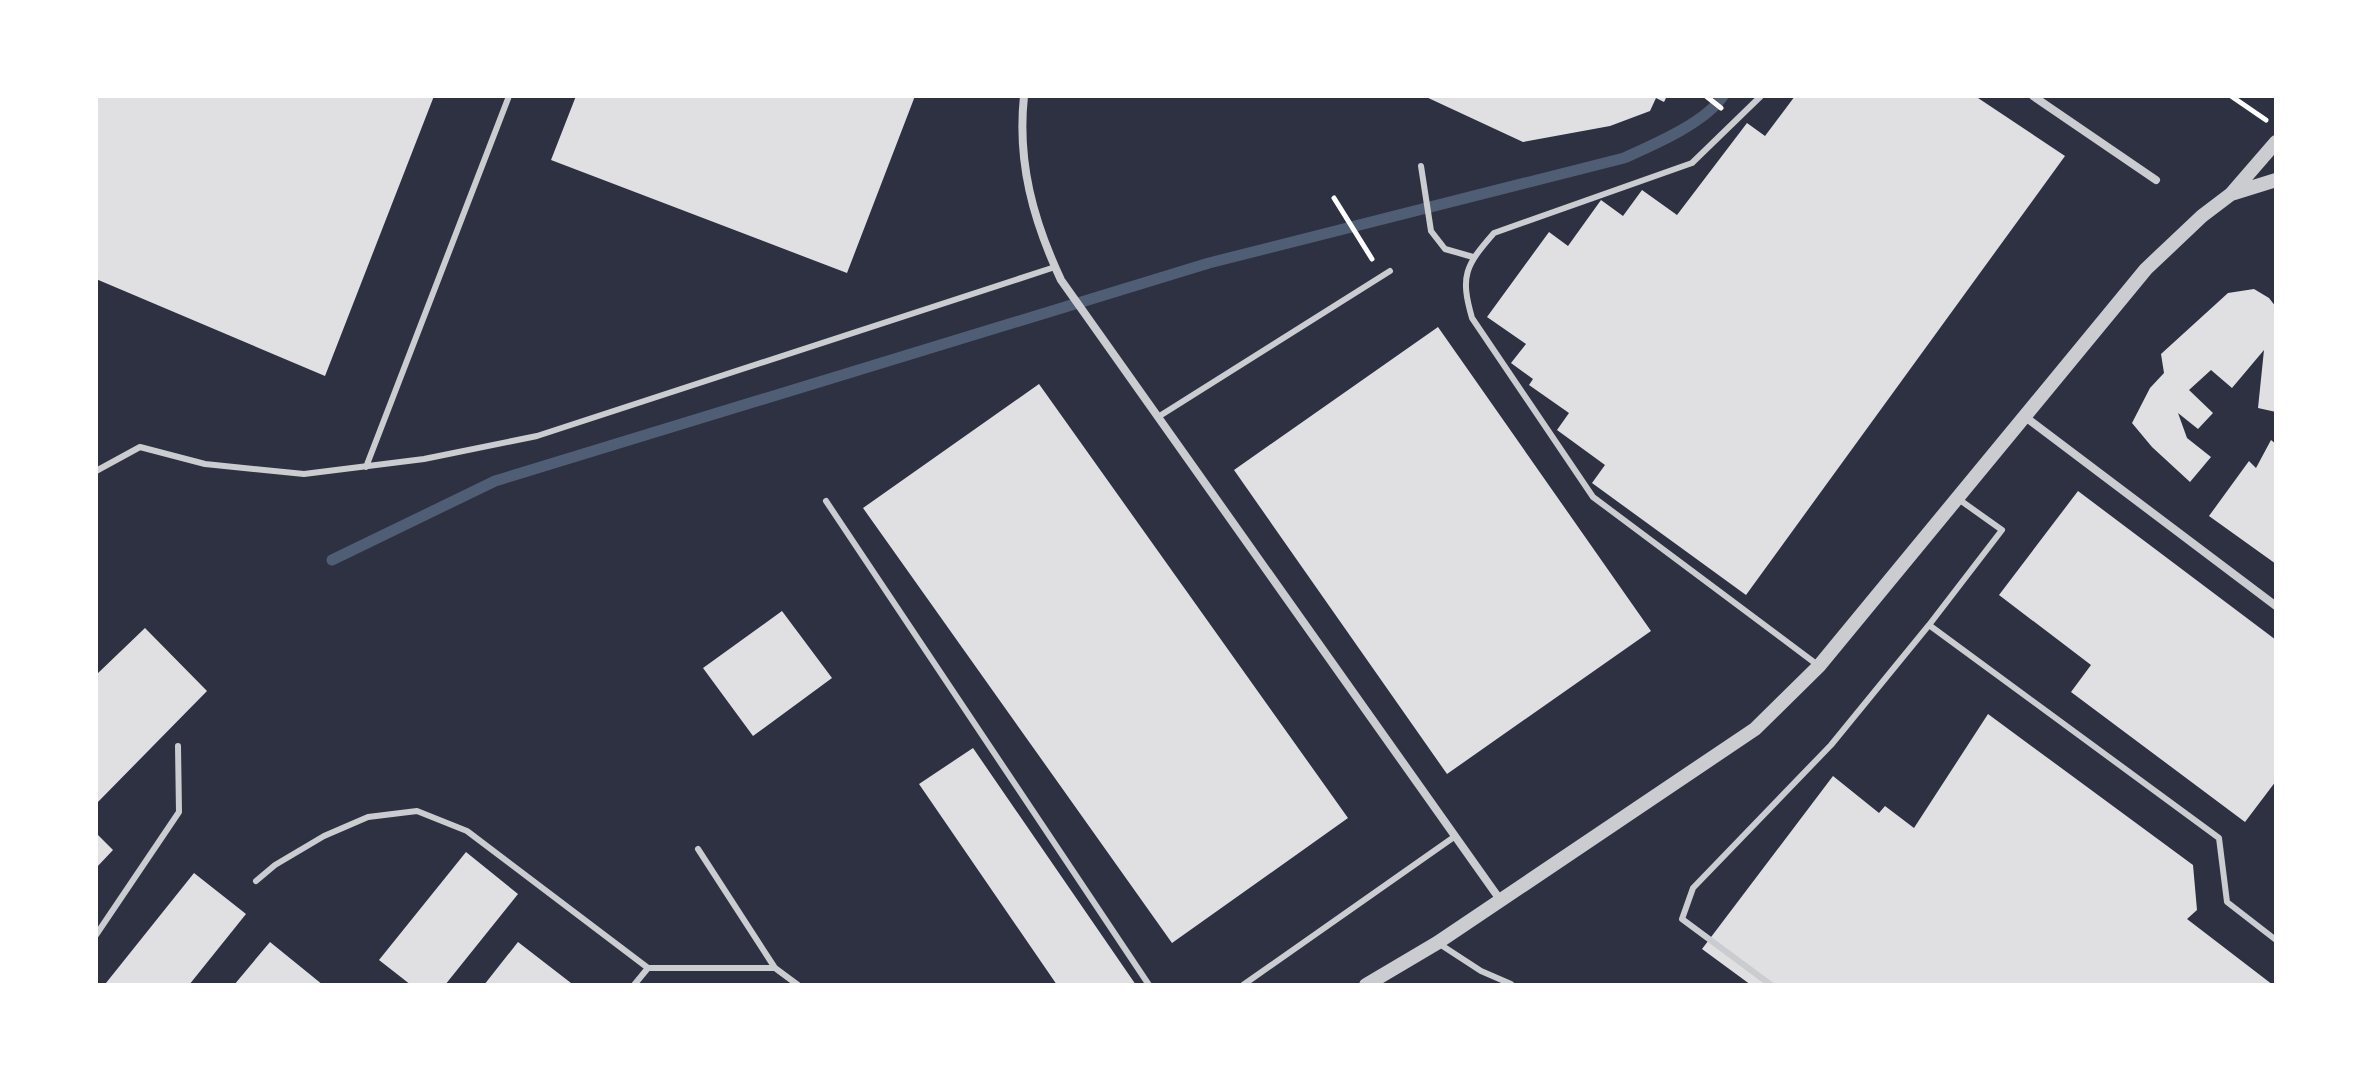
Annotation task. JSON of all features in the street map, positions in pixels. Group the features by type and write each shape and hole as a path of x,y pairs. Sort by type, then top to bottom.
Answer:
{"street":[{"path":"1024,96 1022,140 1027,186 1061,280 1501,901"},
{"path":"2033,96 2156,180"},
{"path":"1366,985 1501,901 1755,729 1819,666 2146,269 2202,216 2231,194 2276,142"},
{"path":"2231,194 2276,180"},
{"path":"2024,416 2276,606"}],"lane":[{"path":"366,467 509,96"},
{"path":"1761,96 1692,163 1494,233 1473,257 1464,287 1472,318 1593,497 1819,666"},
{"path":"1421,166 1431,231 1445,249 1473,257"},
{"path":"96,471 140,447 205,464 304,474 424,459 537,436 1055,267"},
{"path":"1158,417 1390,271"},
{"path":"1771,985 1682,919 1693,888 1831,745 2002,530 1956,497"},
{"path":"826,501 1149,985"},
{"path":"1929,625 2219,838 2227,902 2276,940"},
{"path":"96,935 179,812 178,746"},
{"path":"256,881 275,865 324,836 368,817 417,811 467,831 648,968 775,968"},
{"path":"1243,985 1454,837"},
{"path":"698,849 775,968 798,985"},
{"path":"1437,943 1481,971 1511,984"},
{"path":"634,985 648,968"}],"path":[{"path":"2231,96 2276,126"},
{"path":"1334,198 1363,245"}],"building":[{"path":"96,96 434,96 325,376 96,279"},
{"path":"576,96 915,96 847,273 551,160"},
{"path":"1424,96 1667,96 1664,102 1656,98 1650,111 1610,126 1523,142"},
{"path":"1795,96 1975,96 2065,156 1746,595 1592,483 1605,465 1557,430 1569,413 1529,385 1533,379 1511,363 1526,344 1487,317 1549,232 1568,246 1601,200 1623,216 1642,190 1677,215 1747,123 1765,136"},
{"path":"2254,289 2269,298 2276,307 2276,412 2258,408 2264,350 2232,388 2211,370 2189,390 2213,413 2198,429 2178,413 2187,438 2211,457 2190,482 2152,447 2132,423 2150,388 2164,373 2161,354 2228,293"},
{"path":"1438,327 1651,631 1447,774 1234,470"},
{"path":"1039,384 1348,818 1172,943 863,508"},
{"path":"2271,440 2276,444 2276,564 2209,516 2249,461 2256,468"},
{"path":"2078,491 2276,640 2276,781 2245,822 2071,692 2091,665 1999,595"},
{"path":"782,611 832,678 753,736 703,668"},
{"path":"145,628 207,691 96,804 96,675"},
{"path":"1988,714 2193,865 2197,910 2187,919 2273,985 1751,985 1702,949 1833,776 1879,813 1885,806 1914,828"},
{"path":"973,748 1136,985 1057,985 919,784"},
{"path":"96,833 113,850 96,868"},
{"path":"466,852 518,894 445,985 411,985 379,960"},
{"path":"194,873 246,914 189,985 106,983"},
{"path":"270,942 323,985 234,985"},
{"path":"518,942 571,983 484,985"}],"waterway":[{"path":"332,560 495,481 1209,263 1624,158 1691,124 1723,96"}]}
